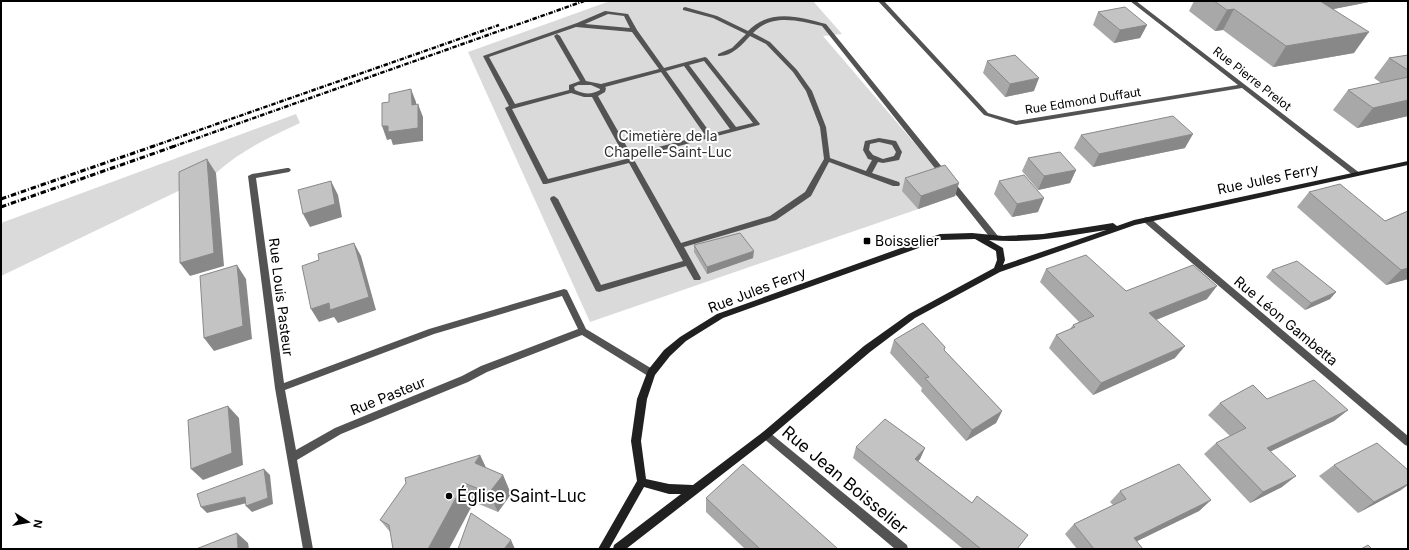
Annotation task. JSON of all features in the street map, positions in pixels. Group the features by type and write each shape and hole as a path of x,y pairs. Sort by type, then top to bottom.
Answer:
{"street":[{"name":"Rue Edmond Duffaut","path":"881,1 986,114 1016,123 1242,86"},
{"name":"Rue Pierre Prelot","path":"1133,1 1357,174"},
{"path":"679,246 773,218 808,194 827,160 823,127 809,91 795,71 768,43 715,17 685,9"},
{"path":"513,107 486,56 576,25 607,12 626,15 634,30 709,136"},
{"path":"720,55 734,49 757,25 775,18 799,19 824,25 995,238"},
{"path":"576,25 634,30"},
{"path":"557,36 584,82"},
{"path":"572,91 571,86 584,82 600,86 705,59 757,124 546,182 508,108 572,91 578,95 594,95 603,91 603,88 600,86"},
{"path":"686,64 734,130"},
{"path":"594,95 697,278"},
{"path":"879,140 894,143 898,148 899,156 897,158 890,160 875,160 868,154 866,146 867,143 879,140"},
{"path":"827,160 896,184"},
{"path":"868,174 875,160"},
{"name":"Rue Jules Ferry","path":"642,482 636,441 642,399 651,373 667,354 683,339 720,316 940,237 1043,237 1134,223 1408,163"},
{"name":"Rue Louis Pasteur","path":"287,170 252,176 280,388 293,456"},
{"path":"554,199 599,289 688,262"},
{"name":"Rue Léon Gambetta","path":"1147,220 1408,442"},
{"name":"Rue Jules Ferry","path":"618,549 766,435 867,349 912,316 997,270 1134,223"},
{"name":"Rue Jules Ferry","path":"972,236 1000,250 1001,260 997,270"},
{"path":"280,388 432,331 564,292 583,331 651,373"},
{"name":"Rue Pasteur","path":"293,456 338,431 465,379 484,369 583,331"},
{"name":"Rue Jean Boisselier","path":"766,435 904,549"},
{"path":"293,456 308,549"},
{"path":"603,549 642,482 669,488 695,490"}],"green space":[{"name":"Cimetière de la Chapelle-Saint-Luc","path":"610,1 813,1 842,34 823,36 959,195 590,322 468,52"},
{"path":"296,114 300,123 235,157 216,173 1,276 1,223"}],"building":[{"path":"1214,1 1320,1 1369,32 1286,46 1234,9 1227,10"},
{"path":"1125,7 1147,25 1120,30 1098,12"},
{"path":"1015,55 1039,78 1010,84 987,61"},
{"path":"1408,55 1408,70 1389,58"},
{"path":"1408,77 1408,100 1373,108 1348,90"},
{"path":"411,89 412,105 418,104 418,128 388,132 388,126 382,126 382,103 389,102 389,94"},
{"path":"1173,116 1193,134 1099,154 1081,135"},
{"path":"1060,152 1076,170 1044,176 1028,158"},
{"path":"207,159 214,253 180,263 179,172"},
{"path":"945,165 959,183 921,196 905,178"},
{"path":"1024,175 1044,198 1017,204 999,181"},
{"path":"331,181 335,204 303,214 298,190"},
{"path":"1340,184 1385,221 1408,211 1408,268 1401,270 1309,192"},
{"path":"740,233 754,251 707,267 694,245"},
{"path":"354,243 369,297 330,310 329,303 311,309 302,266 319,260 318,254"},
{"path":"1086,255 1126,291 1193,265 1217,286 1149,313 1185,346 1101,383 1056,335 1075,327 1073,325 1094,316 1046,269"},
{"path":"1297,261 1336,292 1311,303 1272,270"},
{"path":"237,265 243,326 204,338 200,276"},
{"path":"923,323 945,347 944,350 1002,411 972,430 925,378 929,377 894,340"},
{"path":"1314,380 1348,410 1267,448 1296,476 1263,492 1216,443 1246,428 1220,403 1253,385 1267,399"},
{"path":"228,406 232,453 191,469 188,420"},
{"path":"885,419 925,448 915,459 972,503 977,496 1028,535 1017,549 981,549 856,447"},
{"path":"1377,443 1408,470 1408,484 1374,502 1334,465"},
{"path":"480,455 475,463 503,475 489,493 464,483 428,549 393,549 389,525 380,520 406,483 405,478"},
{"path":"743,464 838,549 760,549 706,498"},
{"path":"1179,464 1211,500 1134,538 1143,549 1094,549 1074,524 1126,499 1120,491"},
{"path":"264,469 268,498 246,506 245,497 201,507 197,494"},
{"path":"471,513 511,540 504,549 458,549"},
{"path":"237,533 238,549 196,549"},
{"path":"1368,545 1372,549 1361,549"}],"railway":[{"path":"172,147 584,1"},
{"path":"151,147 499,25"},
{"path":"1,199 154,146"},
{"path":"1,207 175,146"}],"place":[{"name":"Boisselier","path":"867,241"},
{"name":"Église Saint-Luc","path":"449,496"}]}
